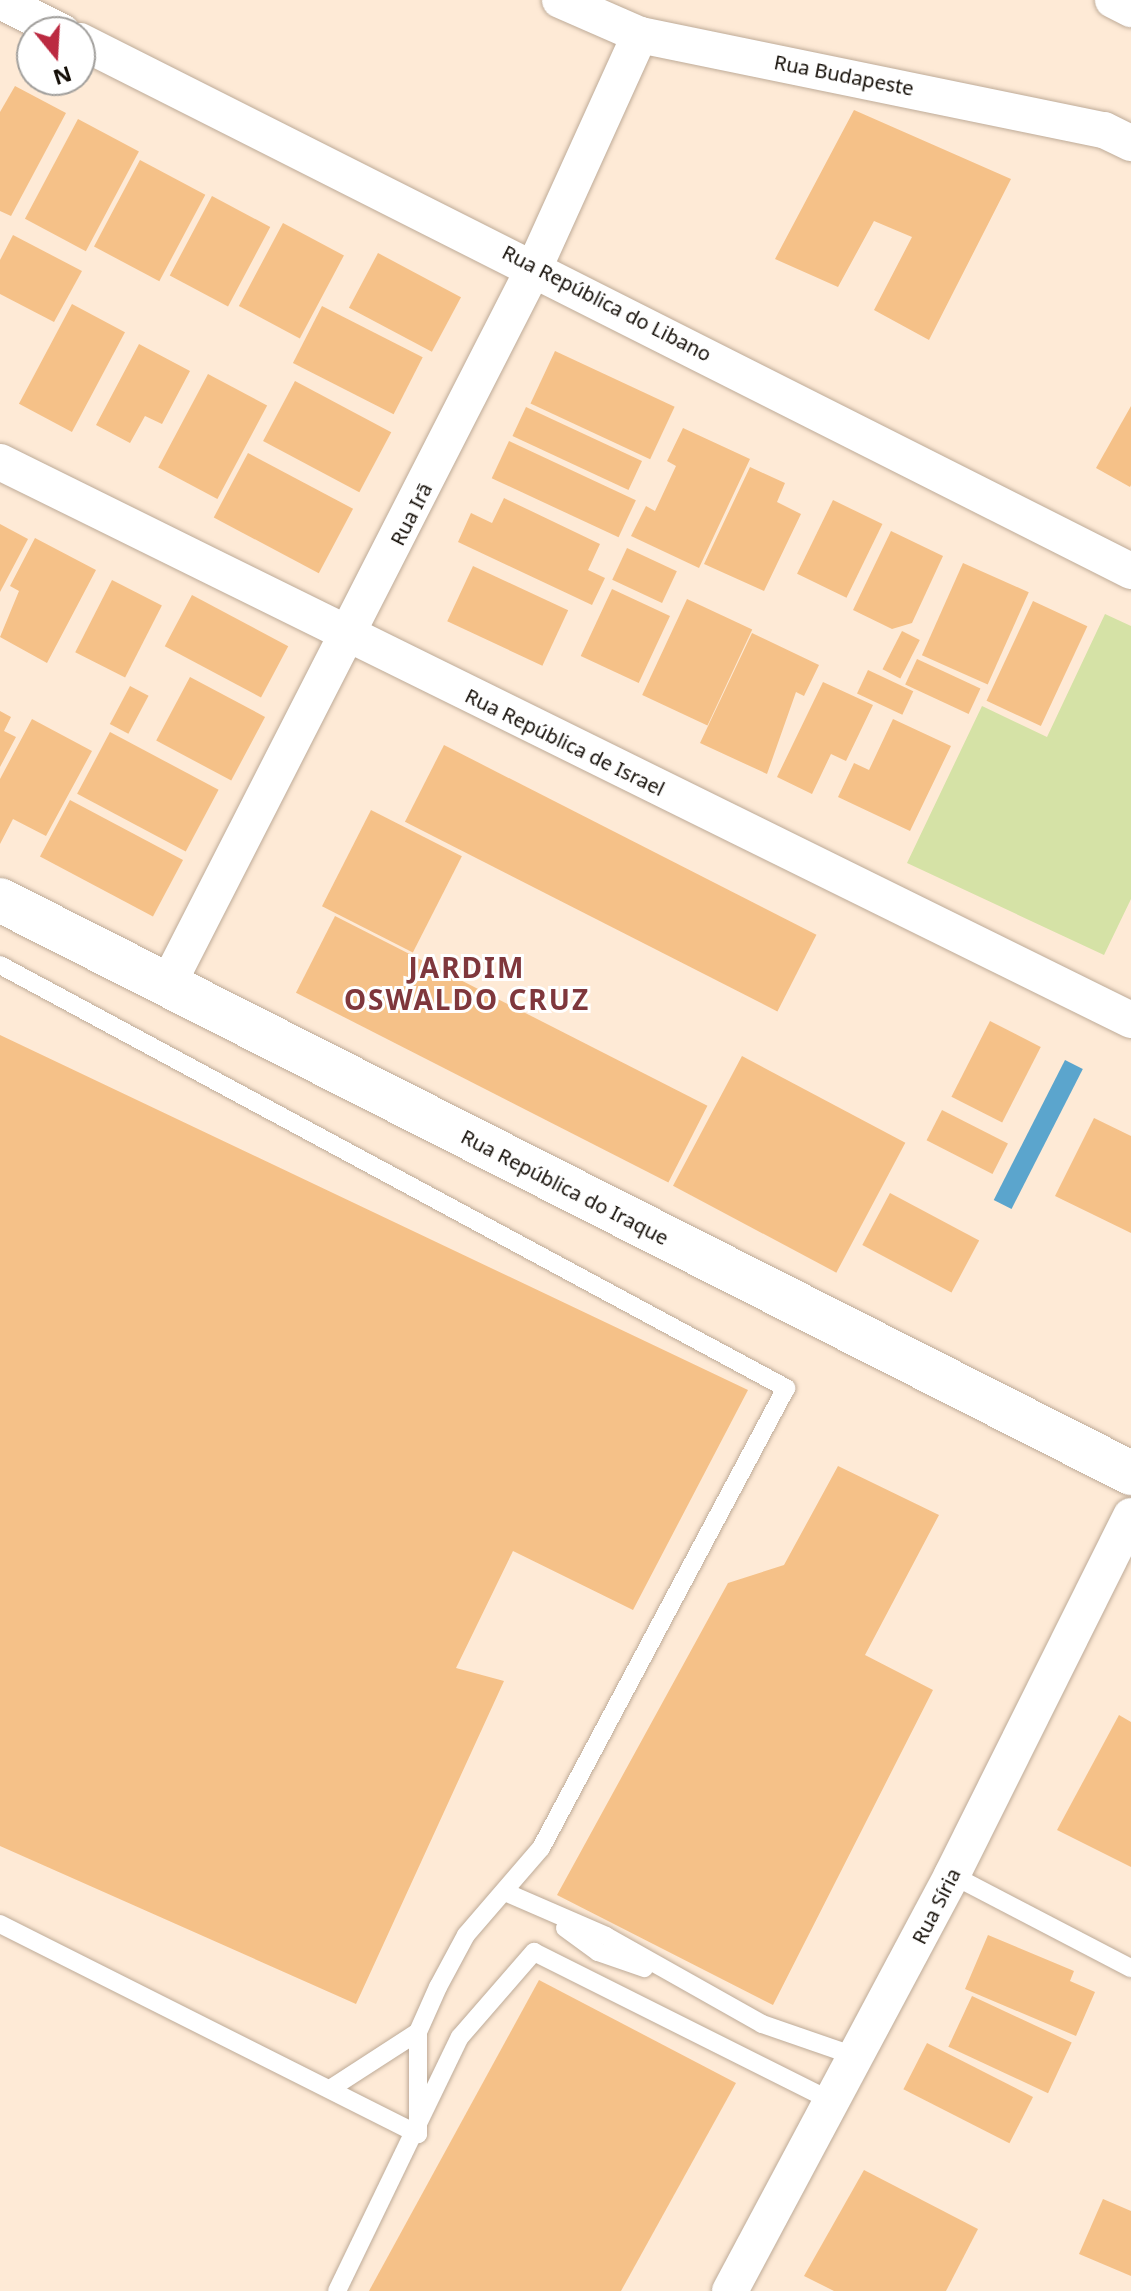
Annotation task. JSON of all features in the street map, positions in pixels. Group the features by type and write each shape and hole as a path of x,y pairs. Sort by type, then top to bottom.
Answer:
{"street":[{"name":"Rua Budapeste","path":"560,0 640,35 1104,130 1131,143"},
{"path":"1113,0 1131,9"},
{"path":"0,1 30,16"},
{"name":"Rua Irã","path":"167,986 350,636 535,266 640,35"},
{"name":"Rua República do Libano","path":"96,49 535,266 1131,571"},
{"name":"Rua República de Israel","path":"0,462 1131,1020"},
{"name":"Rua República do Iraque","path":"0,900 1131,1473"},
{"name":"Rua Síria","path":"730,2291 858,2057 1131,1516"}],"lane":[{"path":"0,965 786,1388 541,1848 466,1935 418,2032 418,2134"},
{"path":"952,1875 1131,1968"},
{"path":"505,1892 548,1915 606,1936 762,2024 858,2057"},
{"path":"0,1924 333,2087 418,2134"},
{"path":"337,2291 418,2134 460,2037 534,1952 833,2102"},
{"path":"333,2087 418,2032"}],"green space":[{"path":"1105,614 1131,626 1131,899 1104,955 907,863 982,706 1047,737"}],"water":[{"path":"1065,1060 1083,1069 1012,1209 994,1200"}],"building":[{"path":"15,86 16,96 34,96 66,113 11,216 0,211 0,112"},
{"path":"854,110 1011,179 929,340 874,310 912,237 874,221 838,287 775,259"},
{"path":"78,119 139,151 86,251 25,219"},
{"path":"140,160 205,195 159,281 94,247"},
{"path":"212,196 270,227 228,306 170,275"},
{"path":"283,223 344,255 300,338 239,306"},
{"path":"13,235 82,271 54,322 0,294 0,260"},
{"path":"378,253 461,297 432,352 349,308"},
{"path":"72,304 125,332 72,432 19,404"},
{"path":"322,306 423,357 394,414 293,363"},
{"path":"139,344 190,371 162,424 145,416 130,443 96,425"},
{"path":"555,351 675,407 650,459 530,404"},
{"path":"208,374 267,405 217,499 158,468"},
{"path":"295,381 391,432 359,492 263,441"},
{"path":"1131,406 1131,485 1130,487 1096,468"},
{"path":"526,407 642,461 628,490 512,436"},
{"path":"683,428 750,459 699,568 631,536 646,506 655,511 676,466 667,461"},
{"path":"509,441 636,500 619,537 492,478"},
{"path":"248,453 353,509 319,573 214,517"},
{"path":"750,467 785,483 777,502 801,514 764,591 704,564"},
{"path":"504,498 600,544 588,570 605,578 592,605 458,542 471,513 492,523"},
{"path":"833,500 882,524 846,598 797,574"},
{"path":"0,524 28,539 0,592"},
{"path":"891,531 943,556 912,623 892,629 853,610"},
{"path":"35,538 96,570 47,663 0,637 19,591 10,586"},
{"path":"627,548 677,571 662,603 612,580"},
{"path":"963,563 1029,592 988,685 922,655"},
{"path":"473,566 568,610 542,666 447,621"},
{"path":"112,580 162,605 125,678 75,652"},
{"path":"612,589 670,616 639,683 581,656"},
{"path":"192,595 288,646 261,697 165,646"},
{"path":"687,599 752,629 707,725 642,695"},
{"path":"1033,601 1087,626 1041,726 987,701"},
{"path":"902,631 920,640 900,678 882,669"},
{"path":"752,633 819,665 804,696 796,692 767,774 700,743"},
{"path":"917,659 980,689 969,714 905,684"},
{"path":"868,670 913,691 902,715 857,694"},
{"path":"190,677 265,717 231,780 156,741"},
{"path":"823,682 873,705 846,761 831,754 812,794 777,777"},
{"path":"130,686 149,696 128,734 110,724"},
{"path":"0,711 11,717 4,731 16,737 0,767"},
{"path":"32,719 92,751 46,836 13,819 0,844 0,779"},
{"path":"893,719 951,746 910,831 838,797 854,763 869,770"},
{"path":"110,732 219,790 186,852 77,794"},
{"path":"444,745 816,935 777,1011 405,822"},
{"path":"70,800 183,860 153,917 40,857"},
{"path":"371,810 462,856 413,953 322,906"},
{"path":"335,916 707,1106 668,1182 296,993"},
{"path":"990,1021 1041,1047 1002,1123 951,1097"},
{"path":"0,1035 748,1390 633,1610 513,1551 456,1668 504,1681 356,2004 0,1846"},
{"path":"742,1056 905,1143 836,1273 673,1186"},
{"path":"942,1110 1008,1144 992,1174 927,1140"},
{"path":"1094,1118 1131,1136 1131,1233 1055,1196"},
{"path":"890,1193 979,1240 951,1293 862,1245"},
{"path":"838,1466 939,1515 865,1655 933,1690 773,2005 557,1895 728,1583 784,1565"},
{"path":"1119,1715 1131,1722 1131,1867 1057,1830"},
{"path":"988,1935 1074,1971 1070,1981 1095,1992 1076,2036 965,1989"},
{"path":"539,1980 736,2083 621,2291 369,2291"},
{"path":"972,1996 1072,2042 1048,2093 948,2047"},
{"path":"927,2043 1033,2097 1009,2143 903,2089"},
{"path":"864,2170 978,2229 946,2291 834,2291 804,2276"},
{"path":"1103,2199 1131,2211 1131,2276 1079,2254"}],"district":[{"name":"JARDIM OSWALDO CRUZ","path":"467,983"}]}
